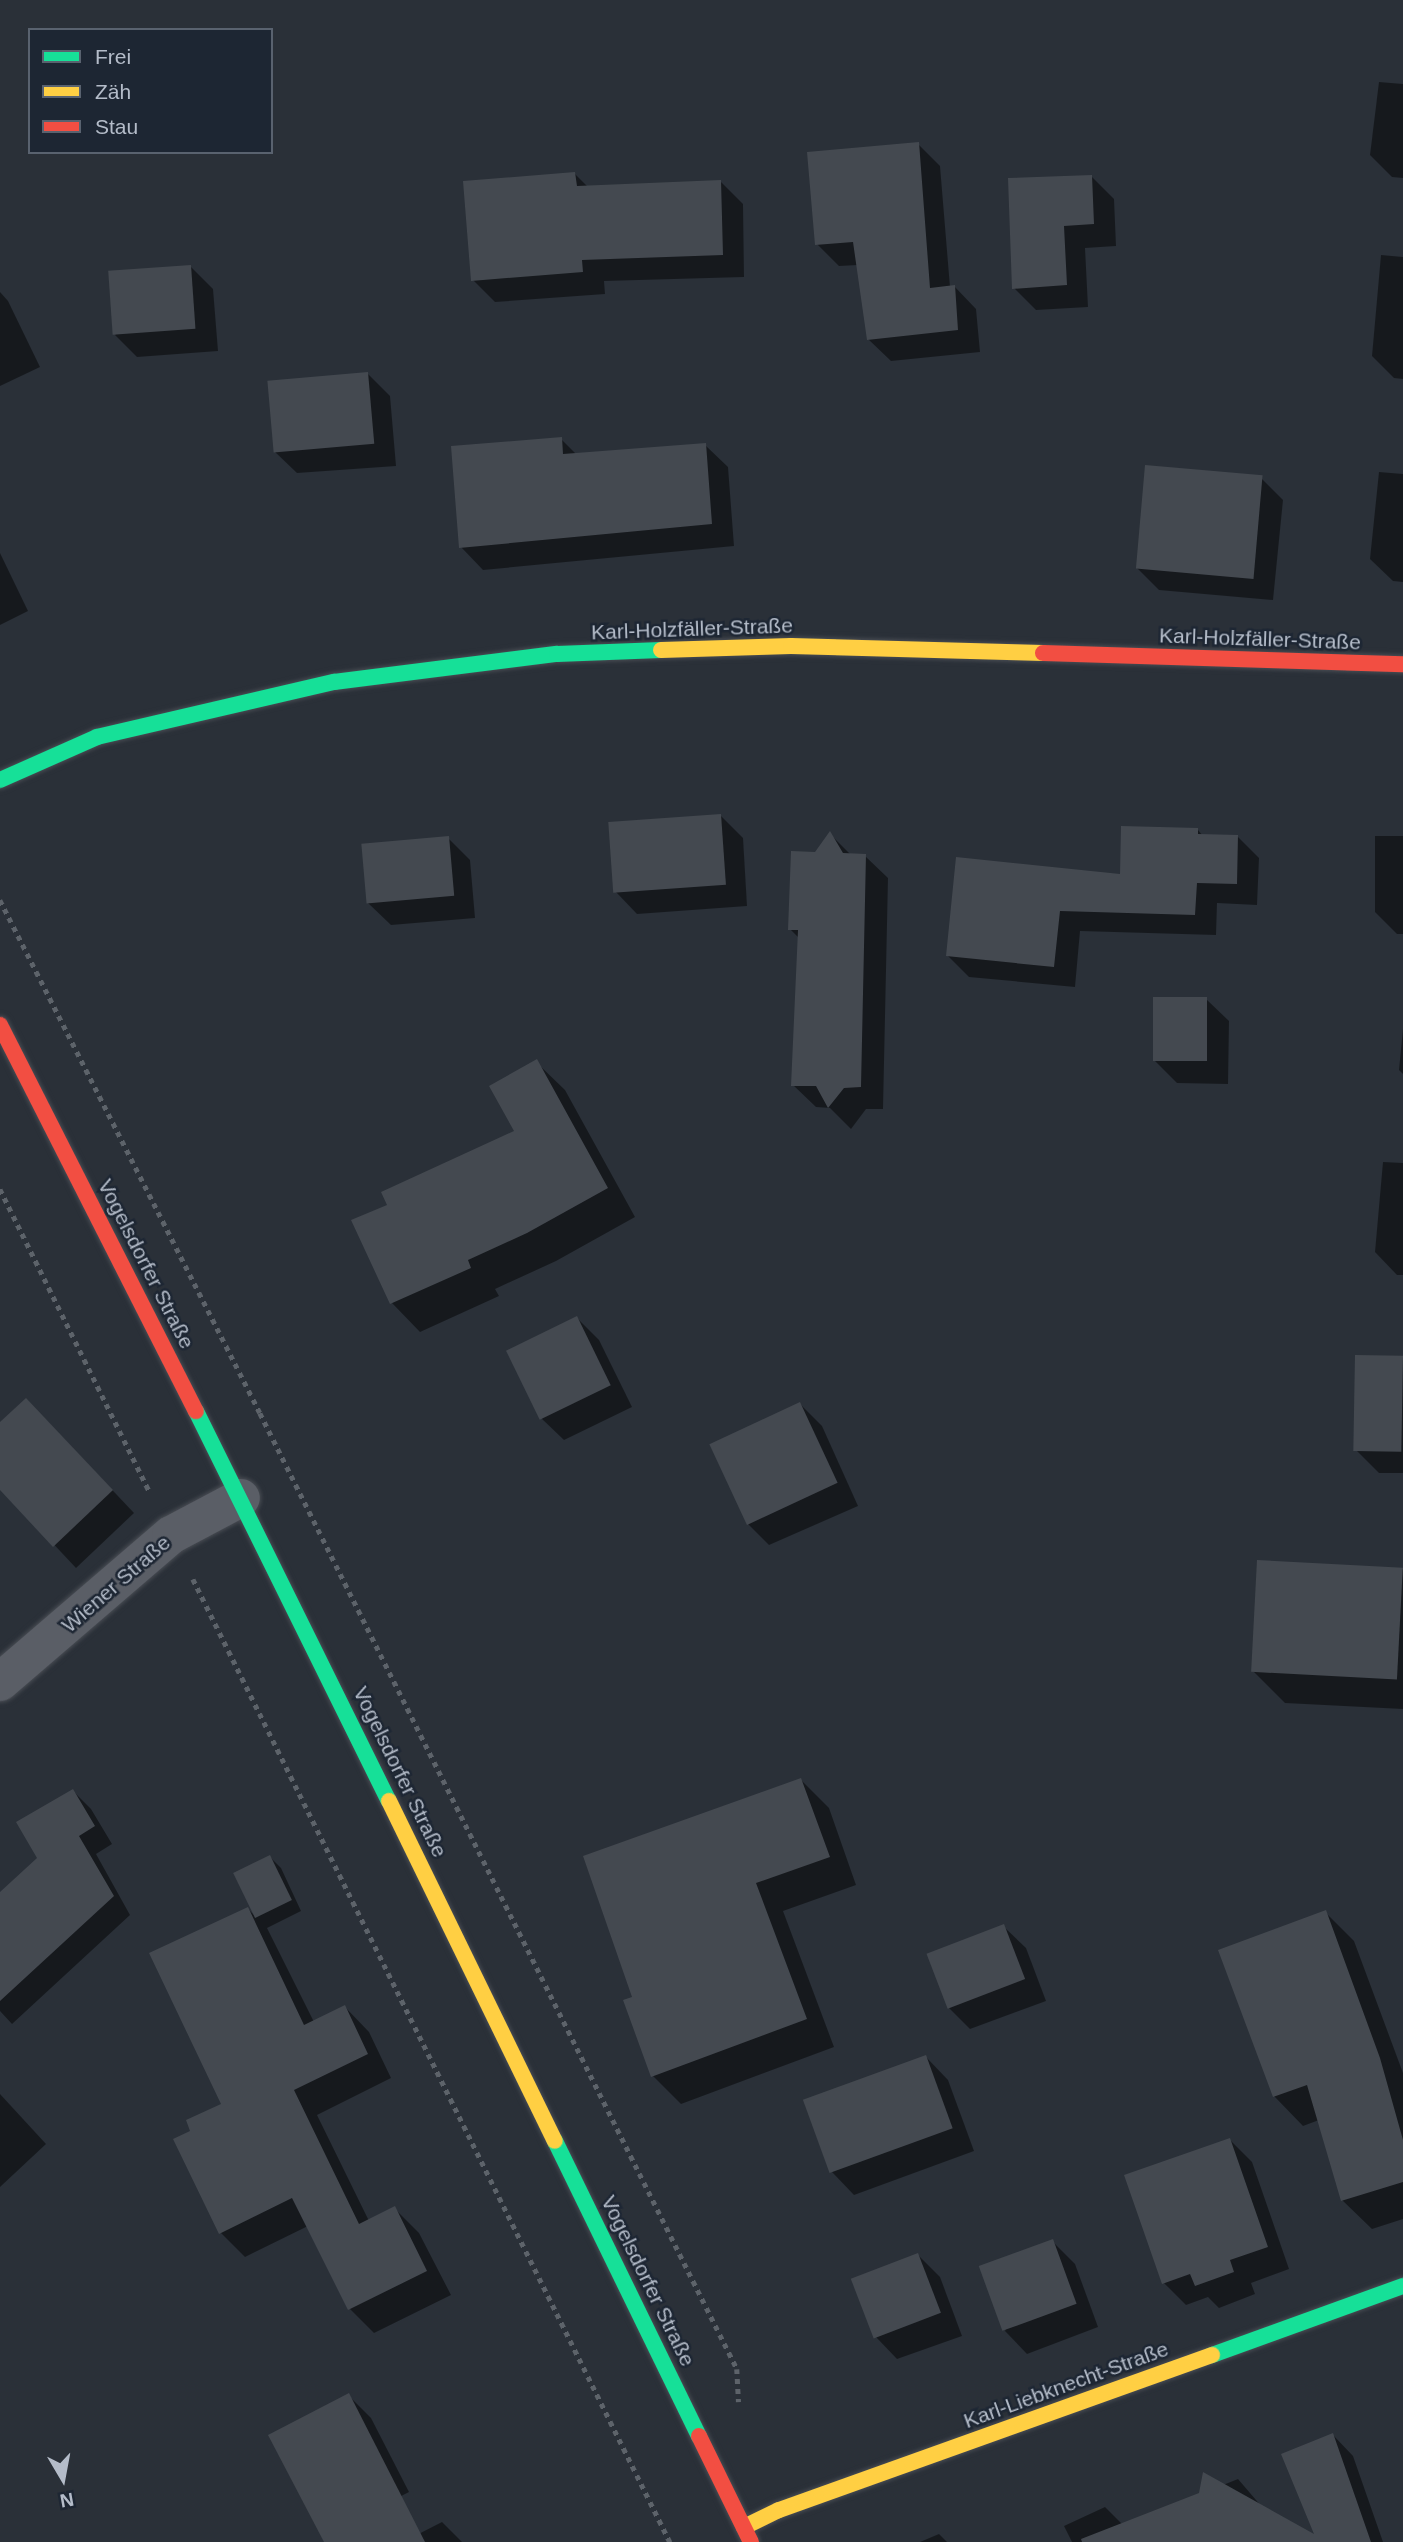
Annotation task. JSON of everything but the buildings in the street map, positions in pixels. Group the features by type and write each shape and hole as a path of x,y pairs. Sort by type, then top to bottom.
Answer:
{"street":[{"name":"Karl-Holzfäller-Straße","path":"0,780 97,737 334,682 557,654 791,646 1403,664"},
{"name":"Vogelsdorfer Straße","path":"0,1025 241,1498 748,2535"},
{"name":"Wiener Straße","path":"0,1682 171,1535 241,1498"},
{"name":"Karl-Liebknecht-Straße","path":"748,2535 779,2511 1403,2286"}],"path":[{"path":"0,900 260,1413 737,2369 740,2410"},
{"path":"0,1189 670,2542"}],"traffic: fast":[{"path":"0,780 97,737 334,682 557,654 661,650"},
{"path":"196,1411 389,1801"},
{"path":"555,2141 699,2436"},
{"path":"1212,2355 1403,2286"}],"traffic: slow":[{"path":"661,650 791,646 1043,653"},
{"path":"389,1801 555,2141"},
{"path":"744,2527 779,2510 1212,2355"}],"traffic: jam":[{"path":"1043,653 1403,664"},
{"path":"0,1025 196,1411"},
{"path":"699,2436 751,2542"}]}
